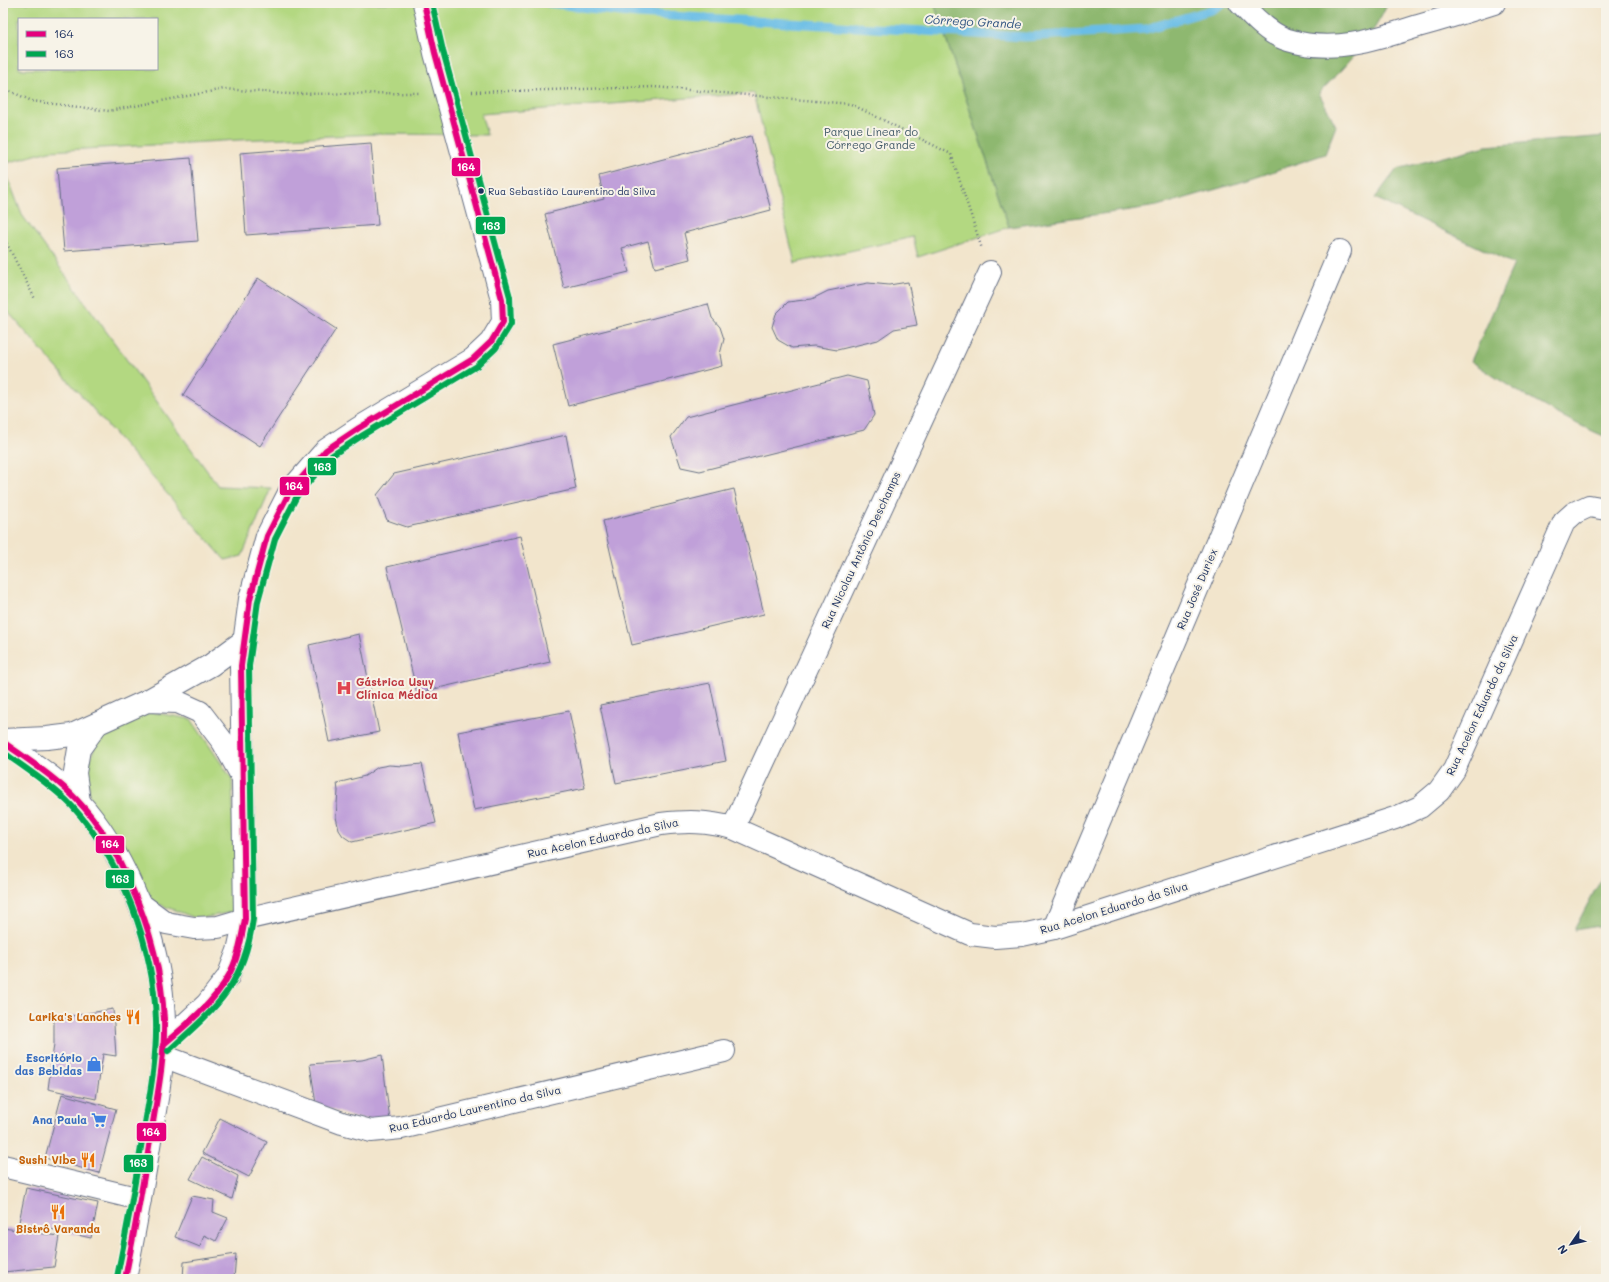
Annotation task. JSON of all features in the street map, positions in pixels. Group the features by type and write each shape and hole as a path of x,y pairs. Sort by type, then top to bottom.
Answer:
{"street":[{"path":"1240,3 1258,23 1286,40 1320,46 1351,45 1494,3"},
{"path":"163,1051 207,1004 228,977 238,951 244,919 241,666 250,599 267,536 290,492 326,450 359,428 473,359 491,342 503,322 502,299 424,7"},
{"name":"Rua José Duriex","path":"1054,928 1340,251"},
{"name":"Rua Nicolau Antônio Deschamps","path":"733,828 990,272"},
{"name":"Rua Acelon Eduardo da Silva","path":"139,903 166,923 194,928 218,927 244,919 660,824 688,821 713,823 733,828 970,934 995,937 1022,935 1054,928 1388,821 1420,807 1439,792 1454,770 1564,522 1574,513 1589,506 1606,509"},
{"path":"3,741 47,738 72,734 96,724 147,701 211,665 245,640"},
{"path":"147,701 178,702 200,712 223,742 243,778"},
{"path":"79,802 75,774 79,749 96,724"},
{"path":"3,741 64,788 79,802 112,847 139,903 154,950 163,1005 163,1051 140,1199 125,1279"},
{"name":"Rua Eduardo Laurentino da Silva","path":"163,1051 342,1123 370,1131 401,1128 724,1051"},
{"path":"3,1166 140,1199"}],"path":[{"path":"3,88 32,101 109,111 224,89 288,94 446,93 654,87 851,104 951,154 990,272"},
{"path":"3,236 35,299"}],"green space":[{"name":"Parque Linear do Córrego Grande","path":"3,3 934,3 1009,227 918,257 913,237 795,263 754,93 481,114 487,135 378,134 49,151 3,164"},
{"path":"934,3 1388,3 1375,28 1358,51 1319,93 1336,126 1325,154 1248,180 1158,206 1009,227"},
{"path":"1606,136 1606,437 1571,421 1537,402 1471,361 1514,264 1375,198 1397,169 1486,146"},
{"path":"3,165 22,215 218,486 271,488 242,556 225,560 3,306"},
{"path":"150,712 191,719 232,779 237,911 198,919 145,899 90,800 87,768 101,730"},
{"path":"1606,869 1606,925 1574,930"}],"building":[{"path":"751,136 771,210 684,233 690,259 655,268 648,241 622,248 629,272 564,288 545,214 604,199 599,176"},
{"path":"371,143 378,225 246,235 240,153"},
{"path":"191,158 198,241 64,251 57,168"},
{"path":"258,278 336,329 260,446 183,395"},
{"path":"908,282 917,325 894,329 878,340 837,350 814,346 792,348 778,340 772,327 776,314 788,302 812,299 828,291 868,283 889,285"},
{"path":"708,304 712,318 720,327 724,339 720,354 722,366 568,406 553,344"},
{"path":"847,376 867,381 874,415 864,430 700,471 681,467 671,437 686,417"},
{"path":"566,435 576,489 407,527 387,520 377,495 394,474"},
{"path":"734,489 764,614 632,645 603,521"},
{"path":"520,536 550,662 417,693 387,567"},
{"name":"Gástrica Usuy Clínica Médica","path":"359,634 379,732 329,742 309,645"},
{"path":"710,683 726,761 616,783 600,705"},
{"path":"569,711 585,788 474,810 458,732"},
{"path":"422,764 436,823 352,842 343,836 339,830 336,817 338,791 337,783 365,776 378,767 389,765 403,766"},
{"path":"113,1009 116,1056 103,1054 96,1099 48,1089 54,1044 54,1019"},
{"path":"382,1055 390,1121 355,1118 316,1104 310,1064 362,1060"},
{"path":"62,1094 116,1109 99,1173 45,1158"},
{"path":"220,1118 267,1142 249,1177 202,1153"},
{"path":"202,1157 238,1176 232,1199 190,1179"},
{"name":"Bistrô Varanda","path":"26,1188 98,1203 91,1238 19,1222"},
{"path":"192,1196 214,1200 213,1212 228,1218 216,1241 204,1235 200,1247 175,1237"},
{"path":"3,1228 59,1236 54,1267 3,1272"},
{"path":"236,1254 234,1279 183,1279 184,1262"}],"waterway":[{"name":"Córrego Grande","path":"549,3 637,14 1025,37 1146,29 1211,10 1223,3"}],"transit line":[{"name":"164","path":"163,1045 213,999 221,988 234,964 241,942 245,919 241,666 250,599 267,536 290,491 326,450 359,428 473,359 491,342 503,322 502,299 435,53 424,3"},
{"name":"163","path":"168,1051 200,1022 225,994 235,979 243,962 249,942 253,919 249,666 258,601 275,539 297,496 331,456 477,366 496,348 511,324 510,297 443,51 432,3"},
{"name":"164","path":"3,742 41,769 69,792 85,809 108,840 126,874 138,902 149,934 158,968 164,1020 162,1060 159,1088 146,1166 125,1279"},
{"name":"163","path":"3,752 56,791 72,806 90,828 106,852 132,906 142,935 149,964 154,993 156,1021 154,1062 138,1166 117,1277"}],"place":[{"name":"Rua Sebastião Laurentino da Silva","path":"481,191"},
{"name":"Gástrica Usuy Clínica Médica","path":"344,688"},
{"name":"Larika's Lanches","path":"133,1017"},
{"name":"Escritório das Bebidas","path":"94,1064"},
{"name":"Ana Paula","path":"99,1120"},
{"name":"Sushi Vibe","path":"88,1160"},
{"name":"Bistrô Varanda","path":"58,1212"}]}
